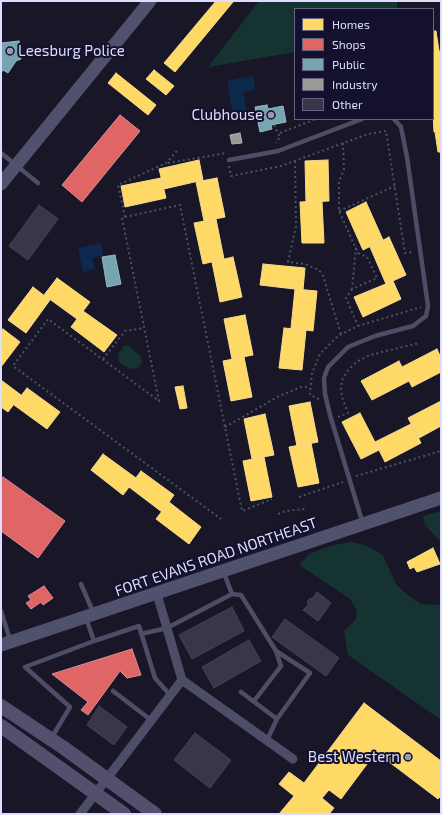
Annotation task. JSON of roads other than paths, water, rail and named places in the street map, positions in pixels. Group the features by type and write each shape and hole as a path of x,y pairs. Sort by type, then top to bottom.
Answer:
{"main road":[{"path":"1,706 51,739 155,814"},
{"path":"1,726 124,814"}],"street":[{"path":"1,184 150,1"},
{"name":"FORT EVANS ROAD NORTHEAST","path":"6,643 157,594 223,570 441,498"},
{"path":"157,594 182,680 293,759"},
{"path":"80,814 182,680"}],"lane":[{"path":"229,161 278,151 359,120"},
{"path":"362,524 327,404 324,378 328,366 348,347 375,336 413,326 426,316 428,306 407,157 401,127 395,120"},
{"path":"1,153 38,183"},
{"path":"223,570 232,594"},
{"path":"81,584 90,616 94,641"},
{"path":"141,634 167,628 232,594 241,596 276,651 282,666 254,701"},
{"path":"1,611 6,643"},
{"path":"51,739 70,707 25,667 94,641 139,626 156,678 170,695"},
{"path":"267,740 277,719 310,673 276,651"},
{"path":"113,692 151,720"},
{"path":"241,692 277,719"}],"water":[{"path":"253,76 255,90 243,92 247,111 240,115 233,114 227,81"},
{"path":"101,243 103,255 92,258 95,269 83,272 78,248"}],"place":[{"name":"Leesburg Police","path":"10,51"},
{"name":"Clubhouse","path":"271,115"},
{"name":"Best Western","path":"408,757"}]}
